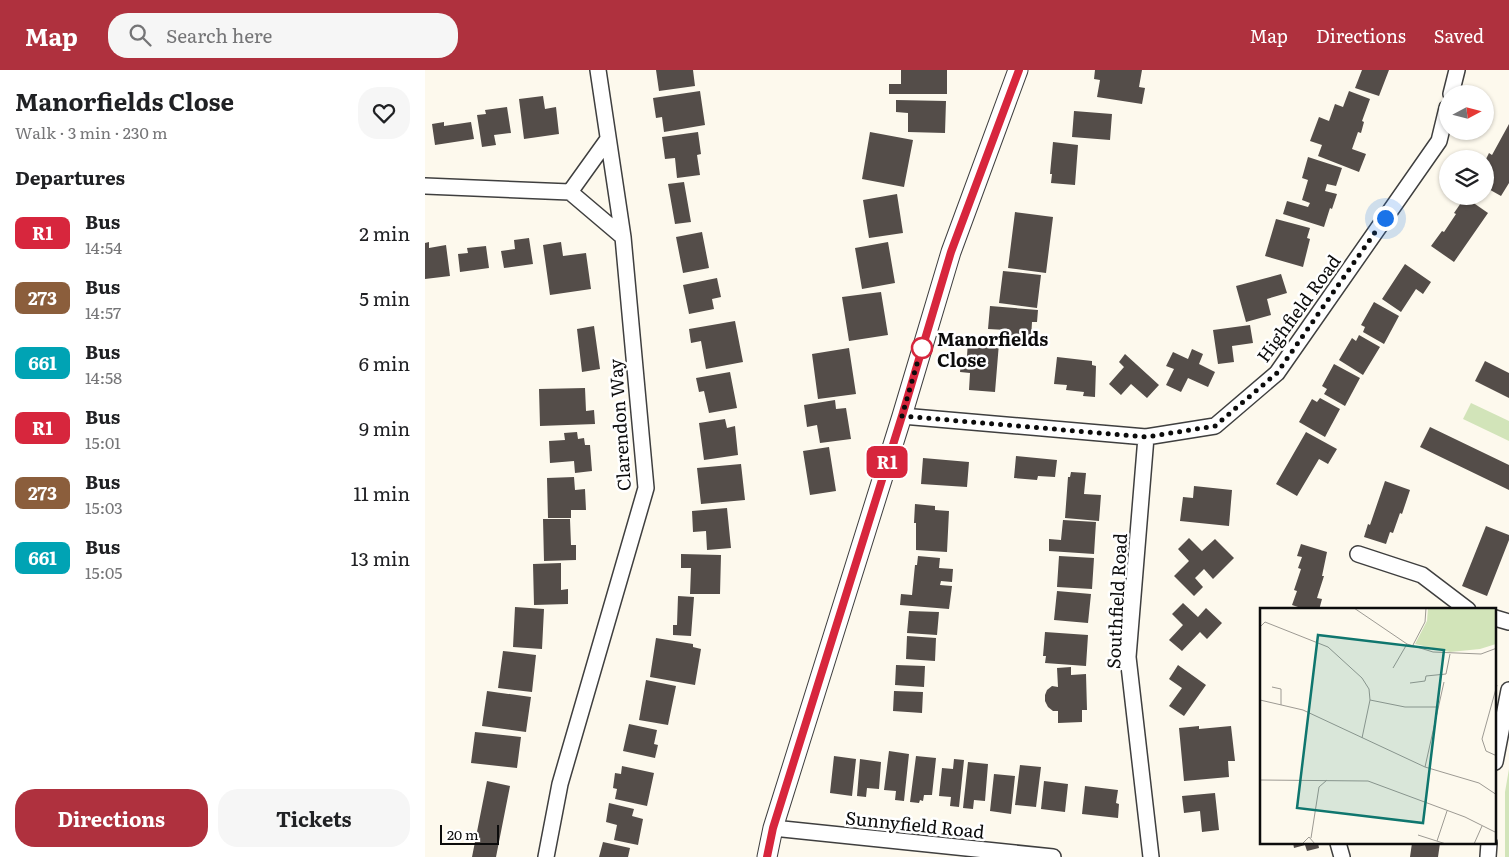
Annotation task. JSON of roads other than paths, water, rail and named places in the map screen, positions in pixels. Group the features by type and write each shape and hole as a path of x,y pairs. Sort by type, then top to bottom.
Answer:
{"street":[{"name":"Clarendon Way","path":"546,857 560,784 646,488 623,237 598,70"},
{"path":"767,857 773,828 902,416 951,252 1019,70"},
{"path":"1453,85 1457,70"},
{"path":"570,192 608,139"},
{"name":"Highfield Road","path":"902,416 1146,437 1215,426 1277,373 1439,140"},
{"path":"425,186 570,192 623,237"},
{"name":"Southfield Road","path":"1146,437 1128,657 1151,857"},
{"path":"1358,554 1422,575 1465,608"},
{"path":"1497,752 1509,690"},
{"name":"Sunnyfield Road","path":"773,828 1053,857"},
{"path":"1339,844 1342,857"},
{"path":"1488,857 1489,844"}],"place":[{"name":"Manorfields Close","path":"922,348"}]}
